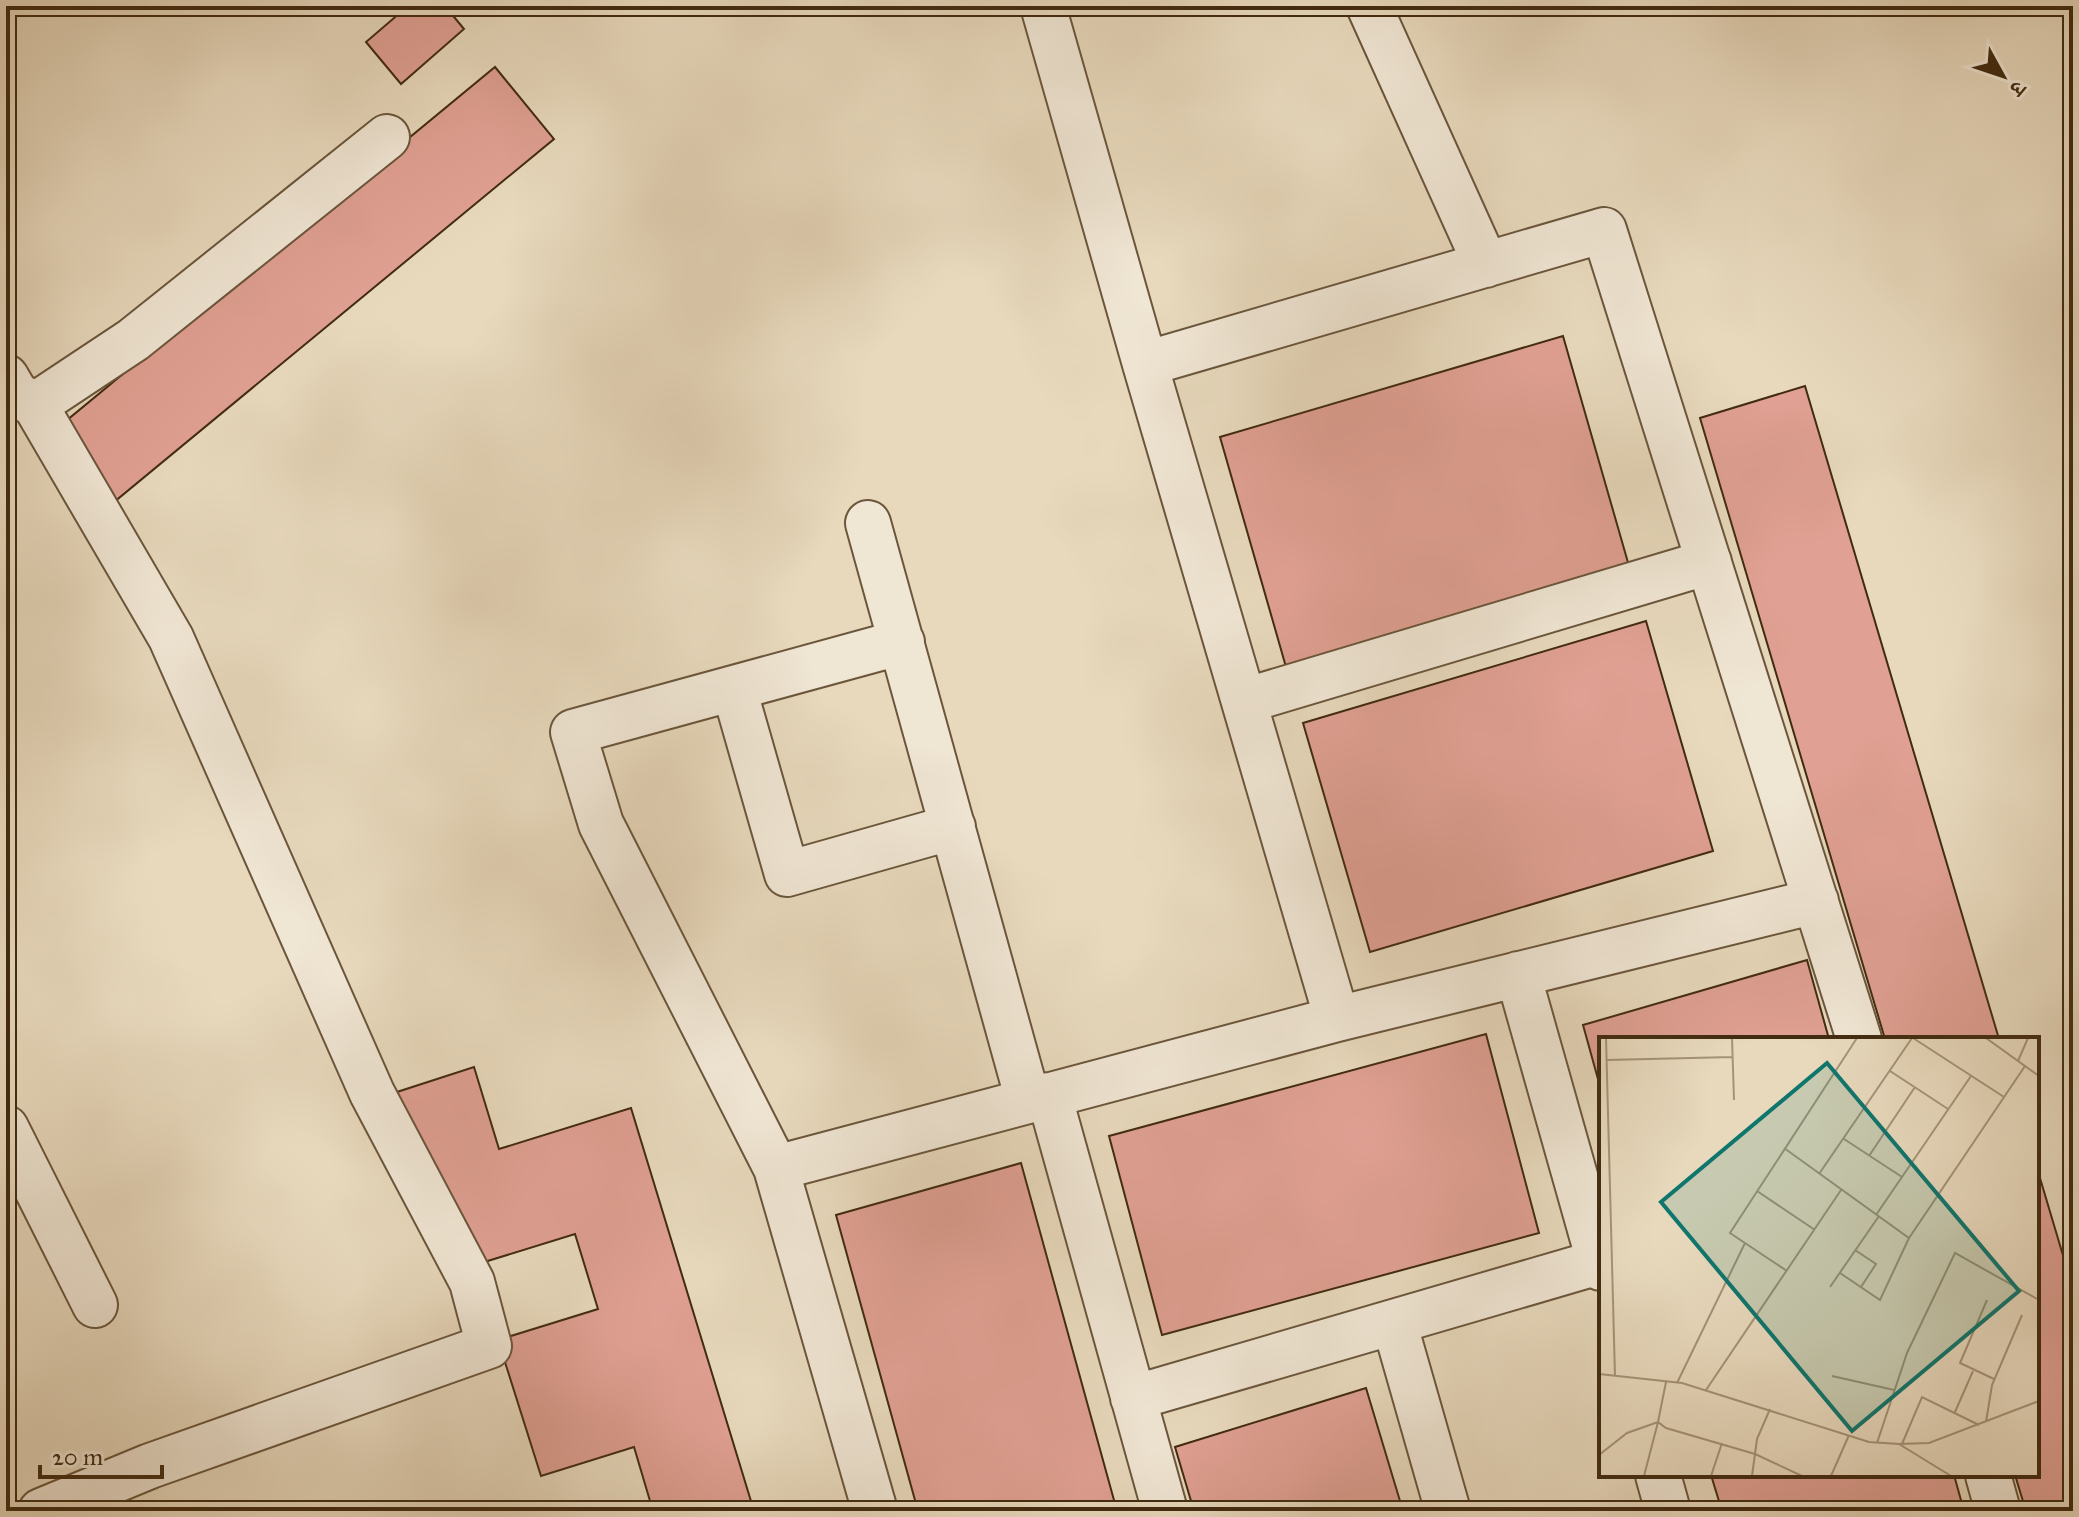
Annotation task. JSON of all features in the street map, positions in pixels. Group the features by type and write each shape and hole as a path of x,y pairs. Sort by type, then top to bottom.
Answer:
{"street":[{"path":"1043,6 1337,1019"},
{"path":"1369,6 1486,265"},
{"path":"41,1511 150,1466 489,1346 472,1282 372,1093 171,638 21,391 133,340 387,137"},
{"path":"1145,364 1604,230 1858,1037"},
{"path":"868,523 953,827 1133,1398 1165,1511"},
{"path":"1244,701 1709,562"},
{"path":"875,1511 776,1168 601,824 573,732 902,642"},
{"path":"734,689 787,874 953,827"},
{"path":"776,1168 1337,1019 1816,901"},
{"path":"1518,974 1599,1261"},
{"path":"6,1128 95,1305"},
{"path":"1133,1398 1599,1265"},
{"path":"1394,1322 1448,1511"},
{"path":"1659,1477 1668,1511"},
{"path":"1989,1477 1998,1511"}],"building":[{"path":"408,6 445,6 464,29 401,84 366,42"},
{"path":"495,67 554,139 108,507 49,435"},
{"path":"1563,336 1629,566 1286,667 1220,437"},
{"path":"1805,386 1998,1037 1884,1037 1700,418"},
{"path":"1646,621 1713,851 1370,952 1303,723"},
{"path":"1807,960 1828,1037 1599,1037 1599,1083 1583,1025"},
{"path":"1486,1034 1539,1233 1162,1335 1109,1136"},
{"path":"474,1067 499,1149 631,1108 754,1511 653,1511 634,1447 541,1476 498,1340 598,1309 575,1234 452,1272 397,1092"},
{"path":"1021,1163 1117,1511 918,1511 836,1215"},
{"path":"2039,1175 2073,1289 2073,1511 2026,1511 2016,1477 2039,1477"},
{"path":"1366,1388 1403,1511 1194,1511 1175,1447"},
{"path":"1712,1477 1955,1477 1964,1511 1722,1511"}]}
